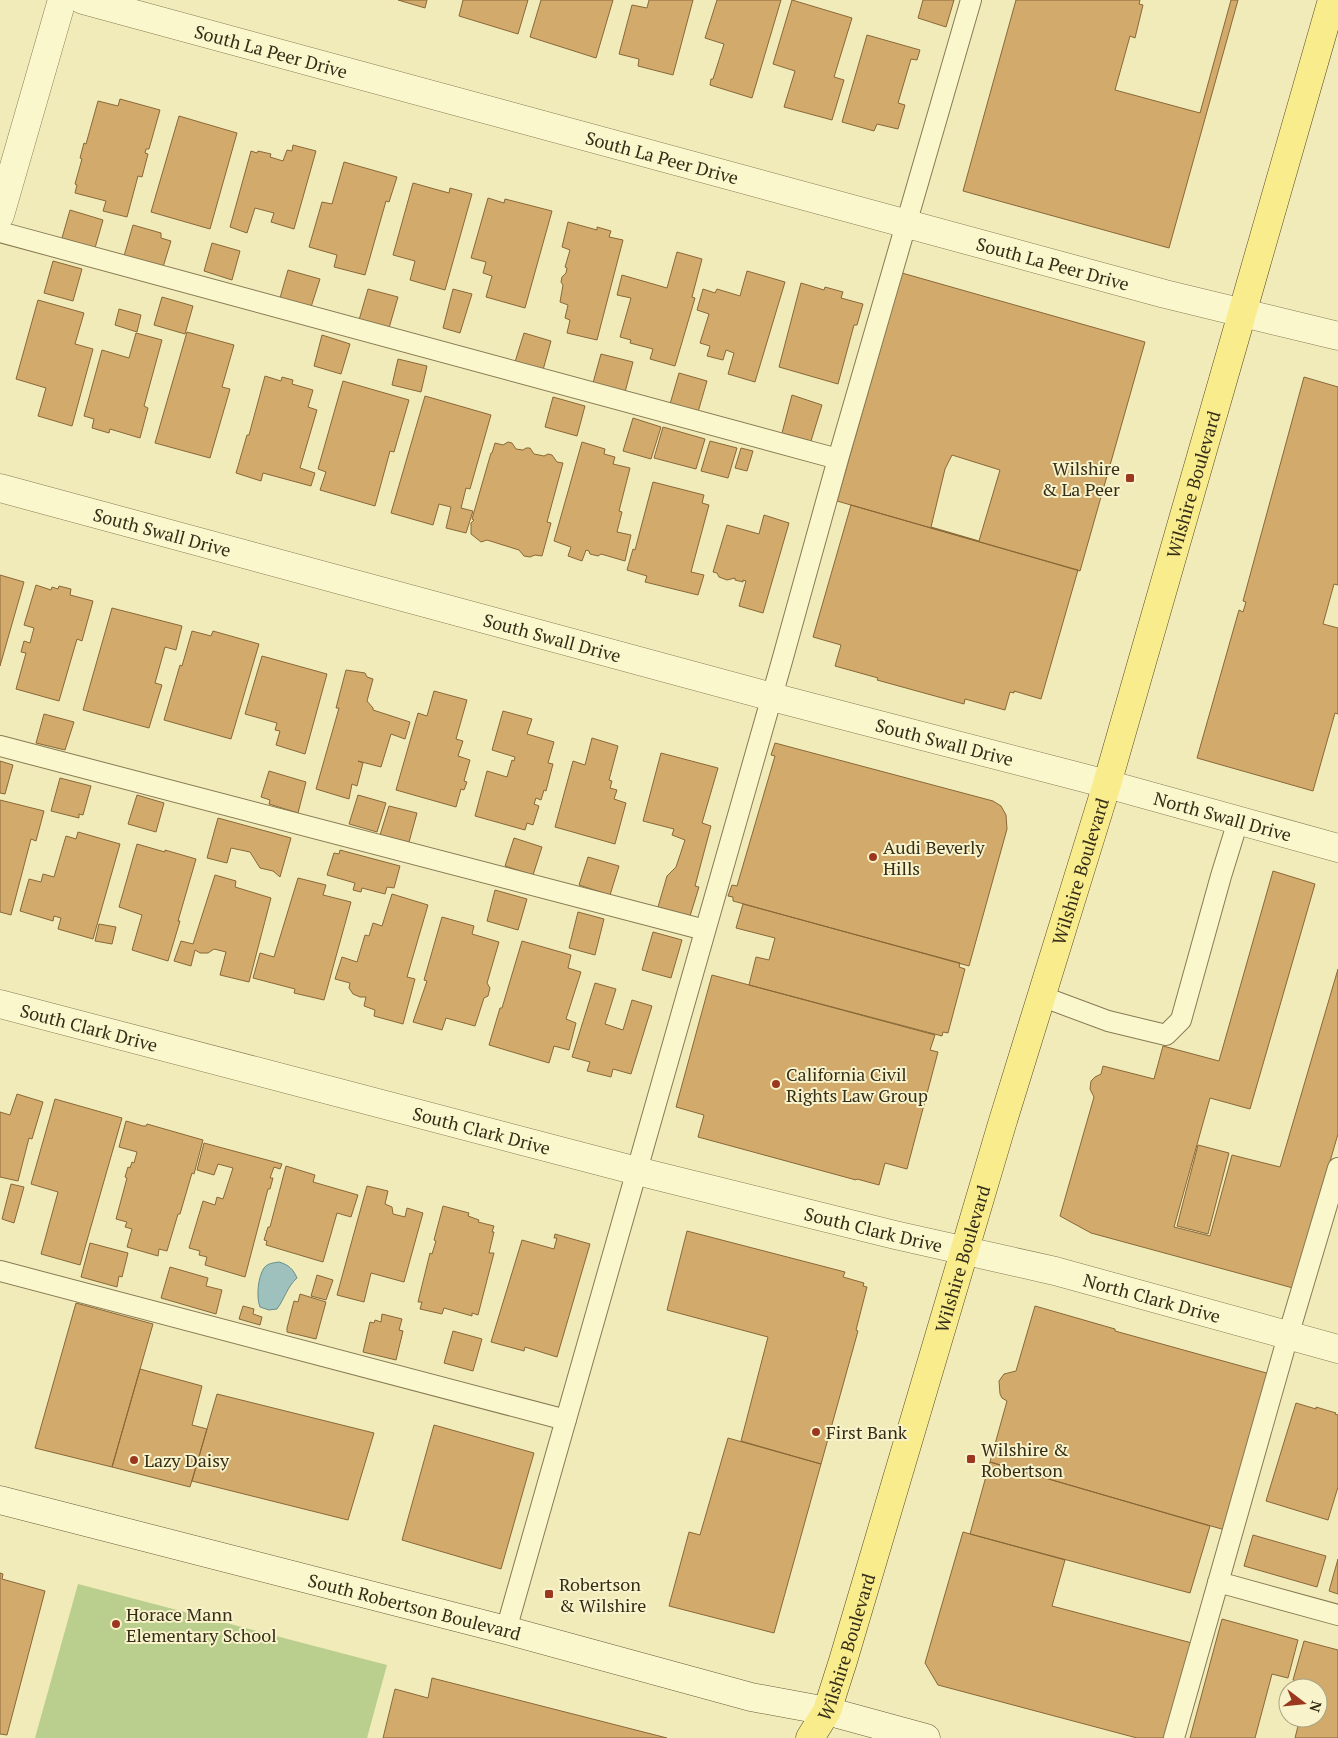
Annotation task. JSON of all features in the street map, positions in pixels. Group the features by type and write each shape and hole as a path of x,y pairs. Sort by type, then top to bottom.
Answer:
{"main road":[{"name":"Wilshire Boulevard","path":"810,1738 827,1711 1041,996 1107,784 1332,0"}],"street":[{"path":"0,215 62,0"},
{"name":"South La Peer Drive","path":"83,0 1165,294 1338,336"},
{"name":"South Swall Drive","path":"0,488 772,697 1107,784"},
{"name":"North Swall Drive","path":"1107,784 1338,848"},
{"name":"South Clark Drive","path":"0,1004 637,1171 965,1251"},
{"name":"North Clark Drive","path":"965,1251 1055,1271 1338,1349"},
{"name":"South Robertson Boulevard","path":"0,1500 506,1630 750,1697 827,1711 926,1738"}],"lane":[{"path":"506,1630 838,459 971,0"},
{"path":"0,232 838,459"},
{"path":"0,746 705,930"},
{"path":"1041,996 1108,1021 1166,1035 1181,1020 1238,821"},
{"path":"1174,1738 1288,1336 1338,1168"},
{"path":"0,1271 566,1420"},
{"path":"1218,1582 1338,1615"}],"green space":[{"name":"Horace Mann Elementary School","path":"78,1584 387,1665 367,1738 35,1738"}],"water":[{"path":"279,1262 290,1268 297,1278 277,1309 269,1310 260,1307 258,1298 259,1282 266,1266"}],"building":[{"path":"398,0 427,0 425,8"},
{"path":"463,0 528,0 518,34 459,16"},
{"path":"541,0 613,0 596,58 530,37"},
{"path":"649,0 693,0 673,75 638,66 639,59 619,54 632,5 647,8"},
{"path":"717,0 781,0 752,98 710,85 724,44 705,38"},
{"path":"792,0 852,18 834,77 844,80 832,120 784,107 795,71 773,64"},
{"path":"923,0 954,0 946,27 918,18"},
{"path":"1016,0 1140,0 1139,4 1143,5 1135,38 1130,36 1115,90 1200,113 1231,0 1238,0 1169,248 963,191"},
{"path":"867,35 920,50 917,60 911,59 898,103 905,105 898,129 877,124 874,131 842,122"},
{"path":"120,99 160,110 149,149 146,149 145,153 148,154 142,177 138,176 127,217 103,211 106,201 75,193 77,185 75,184 82,159 80,158 84,143 86,144 98,101 118,106"},
{"path":"179,116 237,133 210,229 151,212"},
{"path":"293,145 316,151 294,229 271,222 274,213 255,208 247,233 230,227 251,151 271,154 270,157 283,161 287,150 292,151"},
{"path":"344,162 397,177 389,202 386,201 365,275 334,267 337,255 309,247 322,202 332,204"},
{"path":"413,183 449,193 450,188 472,194 445,290 410,280 415,261 393,255"},
{"path":"488,198 504,203 505,199 552,211 525,308 486,297 492,276 483,273 486,262 471,258"},
{"path":"70,210 103,220 95,248 62,238"},
{"path":"568,222 597,230 597,227 611,231 609,237 623,240 597,340 567,333 570,320 565,318 568,305 560,302 563,285 561,282 562,277 566,273 567,268 565,267 570,250 562,247"},
{"path":"133,225 161,233 161,238 171,241 163,267 124,256"},
{"path":"212,243 240,251 232,280 204,271"},
{"path":"677,252 702,259 692,297 695,298 675,366 650,359 653,349 630,343 631,340 620,337 631,298 617,295 622,275 667,288"},
{"path":"53,261 82,269 73,301 44,293"},
{"path":"288,270 320,279 311,307 280,298"},
{"path":"747,271 785,282 755,382 728,374 734,353 726,350 723,360 707,356 710,346 700,343 709,314 697,310 703,289 715,293 717,289 740,296"},
{"path":"902,273 1145,342 1080,571 837,501","holes":["952,455 1000,470 979,541 931,527 945,469"]},
{"path":"801,283 824,290 825,287 843,292 841,298 863,304 857,325 854,325 838,384 779,367"},
{"path":"368,289 398,297 389,328 359,320"},
{"path":"453,289 472,294 460,333 443,328"},
{"path":"162,297 193,306 185,334 154,325"},
{"path":"38,300 84,313 75,344 93,349 72,426 38,416 46,388 16,379"},
{"path":"119,309 141,315 137,332 115,325"},
{"path":"187,332 234,345 222,387 230,389 210,458 155,443"},
{"path":"136,333 162,340 144,406 148,408 140,438 110,429 109,433 92,428 94,419 84,416 102,350 129,358"},
{"path":"524,333 551,341 543,370 515,362"},
{"path":"322,335 350,344 341,374 314,366"},
{"path":"601,354 633,362 625,392 593,383"},
{"path":"398,359 427,366 421,392 392,385"},
{"path":"679,373 707,381 698,412 670,404"},
{"path":"265,376 281,381 282,377 293,380 292,384 313,390 308,407 317,410 300,468 315,473 311,486 263,473 261,481 236,473 247,435 249,435"},
{"path":"1304,377 1338,387 1338,585 1334,584 1323,624 1338,628 1338,714 1335,713 1313,791 1197,758 1239,610 1243,612 1246,602 1243,601"},
{"path":"343,381 409,400 394,452 390,451 375,506 320,490 326,472 318,469"},
{"path":"792,395 822,405 811,441 782,433"},
{"path":"425,396 491,415 470,489 466,488 461,508 473,511 466,533 446,528 451,507 439,504 433,525 391,513"},
{"path":"553,397 585,406 577,436 545,427"},
{"path":"633,418 661,427 651,459 623,451"},
{"path":"663,427 705,439 696,469 654,458"},
{"path":"710,441 737,448 728,478 701,471"},
{"path":"508,442 512,443 516,449 530,448 534,454 552,455 557,462 563,463 547,522 551,523 542,556 524,556 519,550 487,540 481,542 471,534 471,523 474,520 472,519 495,443 503,445"},
{"path":"582,442 605,449 604,454 615,457 613,464 630,468 619,511 622,512 617,532 631,535 625,561 601,554 598,556 590,554 586,550 582,561 568,556 571,547 554,541"},
{"path":"741,448 753,451 747,471 735,468"},
{"path":"653,482 704,495 702,503 709,505 691,572 704,575 698,595 645,582 647,576 627,570 633,549 635,550"},
{"path":"851,505 1078,570 1041,699 1014,691 1014,693 1010,692 1005,710 965,699 964,704 877,680 878,678 835,666 841,645 813,637"},
{"path":"764,515 789,523 763,613 739,606 746,581 735,580 735,578 727,580 713,572 727,525 759,534"},
{"path":"0,575 24,582 0,666"},
{"path":"36,585 51,590 52,587 58,589 59,586 71,589 70,595 93,601 82,641 77,639 59,701 16,689 26,653 21,652 24,641 30,643 34,628 24,625"},
{"path":"112,608 182,626 176,650 165,647 155,683 162,685 149,728 83,710"},
{"path":"192,631 211,636 213,631 259,644 231,739 164,720"},
{"path":"262,656 327,674 305,754 276,745 280,731 275,730 277,723 245,714"},
{"path":"346,670 365,673 367,677 373,679 367,701 373,710 410,722 405,739 391,734 381,767 358,761 363,763 357,786 352,784 349,799 316,789 339,708 336,708"},
{"path":"434,691 467,700 456,739 463,741 458,756 470,760 464,781 467,782 464,790 461,789 456,807 396,790 418,713 427,716"},
{"path":"503,711 532,719 527,734 554,742 548,763 553,764 546,791 544,790 541,800 536,798 534,804 539,806 533,825 527,823 525,830 475,816 487,771 507,777 512,760 514,761 515,757 492,750"},
{"path":"44,714 74,722 65,750 36,743"},
{"path":"592,738 618,746 609,780 612,781 610,788 617,790 614,799 626,803 615,844 555,827 573,761 585,765"},
{"name":"Audi Beverly Hills","path":"775,743 993,801 1001,806 1006,815 1007,829 969,966 733,901 733,897 728,896 732,885 737,886 775,756 771,755"},
{"path":"661,753 718,768 702,823 711,826 695,886 699,887 690,916 658,907 667,876 676,867 685,840 672,835 674,829 643,821"},
{"path":"0,761 13,765 5,794 0,793"},
{"path":"269,771 306,782 298,813 269,804 270,800 261,797"},
{"path":"60,778 91,786 83,815 79,814 79,818 51,811"},
{"path":"137,795 164,803 156,832 128,824"},
{"path":"358,795 386,803 377,832 349,824"},
{"path":"0,800 44,811 36,841 31,839 11,915 0,912"},
{"path":"389,806 417,813 409,842 380,835"},
{"path":"218,818 291,838 280,877 273,871 260,868 250,852 231,848 227,863 207,858"},
{"path":"78,832 120,844 93,939 58,929 61,918 54,916 53,921 20,911 29,879 41,882 43,874 54,877 66,836 76,839"},
{"path":"514,838 542,847 533,875 505,866"},
{"path":"137,844 196,859 168,961 132,950 142,915 119,907"},
{"path":"340,850 400,866 394,888 387,887 385,894 362,888 361,892 353,890 355,883 327,875 334,853 339,854"},
{"path":"588,857 619,866 610,895 579,885"},
{"path":"1273,871 1315,884 1250,1109 1210,1098 1174,1227 1210,1236 1232,1155 1280,1167 1338,969 1338,1134 1293,1288 1091,1233 1060,1216 1094,1097 1090,1089 1091,1081 1101,1074 1103,1066 1154,1079 1163,1046 1219,1061"},
{"path":"215,875 236,881 235,887 271,898 249,982 220,975 226,952 214,949 208,953 200,953 195,950 191,966 174,961 181,941 193,944"},
{"path":"298,878 326,885 323,895 351,902 324,1000 294,993 295,989 253,978 260,953 274,957"},
{"path":"495,890 527,899 518,930 487,921"},
{"path":"392,894 428,905 407,977 415,979 403,1024 374,1016 375,1010 364,1006 366,997 353,994 349,988 350,983 335,979 342,957 357,962 365,935 369,936 373,923 382,926"},
{"path":"743,904 960,963 959,967 965,969 948,1033 943,1032 942,1036 749,985 756,957 769,960 775,938 736,928"},
{"path":"578,912 604,919 595,955 569,948"},
{"path":"442,917 474,926 472,934 499,942 487,983 490,988 488,996 484,998 475,1026 446,1018 442,1030 413,1022 427,981 424,980"},
{"path":"99,924 116,927 112,944 95,941"},
{"path":"653,932 682,940 671,978 642,970"},
{"path":"522,941 571,955 568,968 581,972 566,1019 576,1023 569,1050 554,1046 549,1063 489,1045"},
{"path":"712,975 935,1035 930,1050 938,1052 907,1169 885,1163 879,1185 698,1137 704,1115 676,1107"},
{"path":"595,983 616,989 605,1024 623,1030 632,1000 652,1006 631,1074 613,1069 611,1077 587,1071 590,1062 572,1057"},
{"path":"17,1094 43,1102 32,1139 29,1138 18,1181 0,1177 0,1112 10,1115"},
{"path":"55,1099 122,1118 80,1265 41,1254 58,1192 31,1184"},
{"path":"126,1121 143,1126 147,1124 203,1140 194,1174 192,1173 167,1251 159,1249 158,1256 127,1247 132,1229 125,1227 127,1222 116,1219 128,1167 130,1168 132,1162 134,1163 137,1152 119,1147"},
{"path":"204,1143 282,1164 280,1169 274,1167 270,1178 273,1178 270,1189 268,1189 245,1277 205,1265 207,1257 199,1255 200,1251 189,1248 203,1201 215,1205 217,1197 223,1199 233,1168 218,1164 214,1175 197,1170"},
{"path":"1198,1145 1229,1153 1208,1234 1177,1226"},
{"path":"286,1166 315,1175 313,1182 358,1195 351,1217 337,1213 323,1262 266,1245 267,1241 264,1240 268,1227 270,1227"},
{"path":"11,1184 24,1187 14,1223 2,1219"},
{"path":"367,1186 388,1191 385,1204 392,1207 393,1214 405,1217 407,1208 423,1213 404,1282 371,1273 364,1302 337,1295"},
{"path":"443,1206 469,1213 468,1216 479,1220 478,1222 494,1226 489,1253 494,1253 478,1315 472,1313 472,1316 444,1308 442,1314 420,1309 422,1302 418,1302 430,1253 432,1254 436,1241 434,1240"},
{"path":"687,1231 845,1272 843,1277 864,1283 863,1286 867,1287 856,1330 858,1331 821,1464 741,1441 768,1337 667,1310"},
{"path":"555,1234 590,1244 557,1357 525,1347 524,1351 491,1342 522,1240 554,1249 557,1238 554,1238"},
{"path":"90,1243 128,1253 122,1277 119,1276 117,1287 81,1277"},
{"path":"170,1267 208,1278 206,1286 222,1290 216,1314 161,1298"},
{"path":"317,1275 333,1280 326,1300 311,1296"},
{"path":"300,1294 326,1302 316,1339 287,1332 294,1301 298,1302"},
{"path":"76,1303 153,1324 112,1467 35,1448"},
{"path":"243,1306 254,1309 253,1314 262,1317 260,1325 239,1319"},
{"path":"1035,1306 1115,1329 1115,1331 1270,1374 1225,1530 990,1462 1007,1401 1000,1394 999,1381 1004,1374 1016,1371"},
{"path":"382,1314 402,1319 399,1330 403,1331 396,1360 363,1352 370,1322 374,1323 375,1320 381,1322"},
{"path":"453,1331 482,1339 473,1371 444,1363"},
{"path":"140,1369 202,1386 192,1425 207,1429 190,1487 112,1467"},
{"path":"217,1394 374,1433 348,1520 192,1481"},
{"path":"1296,1403 1316,1409 1316,1407 1338,1415 1338,1487 1328,1520 1266,1501"},
{"path":"434,1425 534,1453 501,1569 402,1540"},
{"path":"728,1438 821,1464 774,1633 669,1606 689,1532 700,1535"},
{"path":"990,1462 1210,1526 1190,1593 970,1534"},
{"path":"963,1532 1065,1560 1052,1606 1192,1643 1165,1738 1137,1738 938,1685 925,1663"},
{"path":"1253,1535 1326,1556 1317,1587 1244,1566"},
{"path":"1338,1559 1338,1594 1329,1591"},
{"path":"0,1573 3,1574 2,1579 45,1591 7,1735 0,1734"},
{"path":"1222,1619 1298,1640 1288,1678 1272,1674 1255,1738 1190,1738"},
{"path":"1304,1641 1338,1650 1338,1738 1295,1738 1298,1728 1328,1728 1328,1678 1294,1678"},
{"path":"432,1678 667,1738 383,1738 395,1689 428,1698"}],"place":[{"name":"Wilshire & La Peer","path":"1130,478"},
{"name":"Audi Beverly Hills","path":"873,857"},
{"name":"California Civil Rights Law Group","path":"776,1084"},
{"name":"First Bank","path":"816,1432"},
{"name":"Wilshire & Robertson","path":"971,1459"},
{"name":"Lazy Daisy","path":"134,1460"},
{"name":"Robertson & Wilshire","path":"549,1594"},
{"name":"Horace Mann Elementary School","path":"116,1624"}]}
